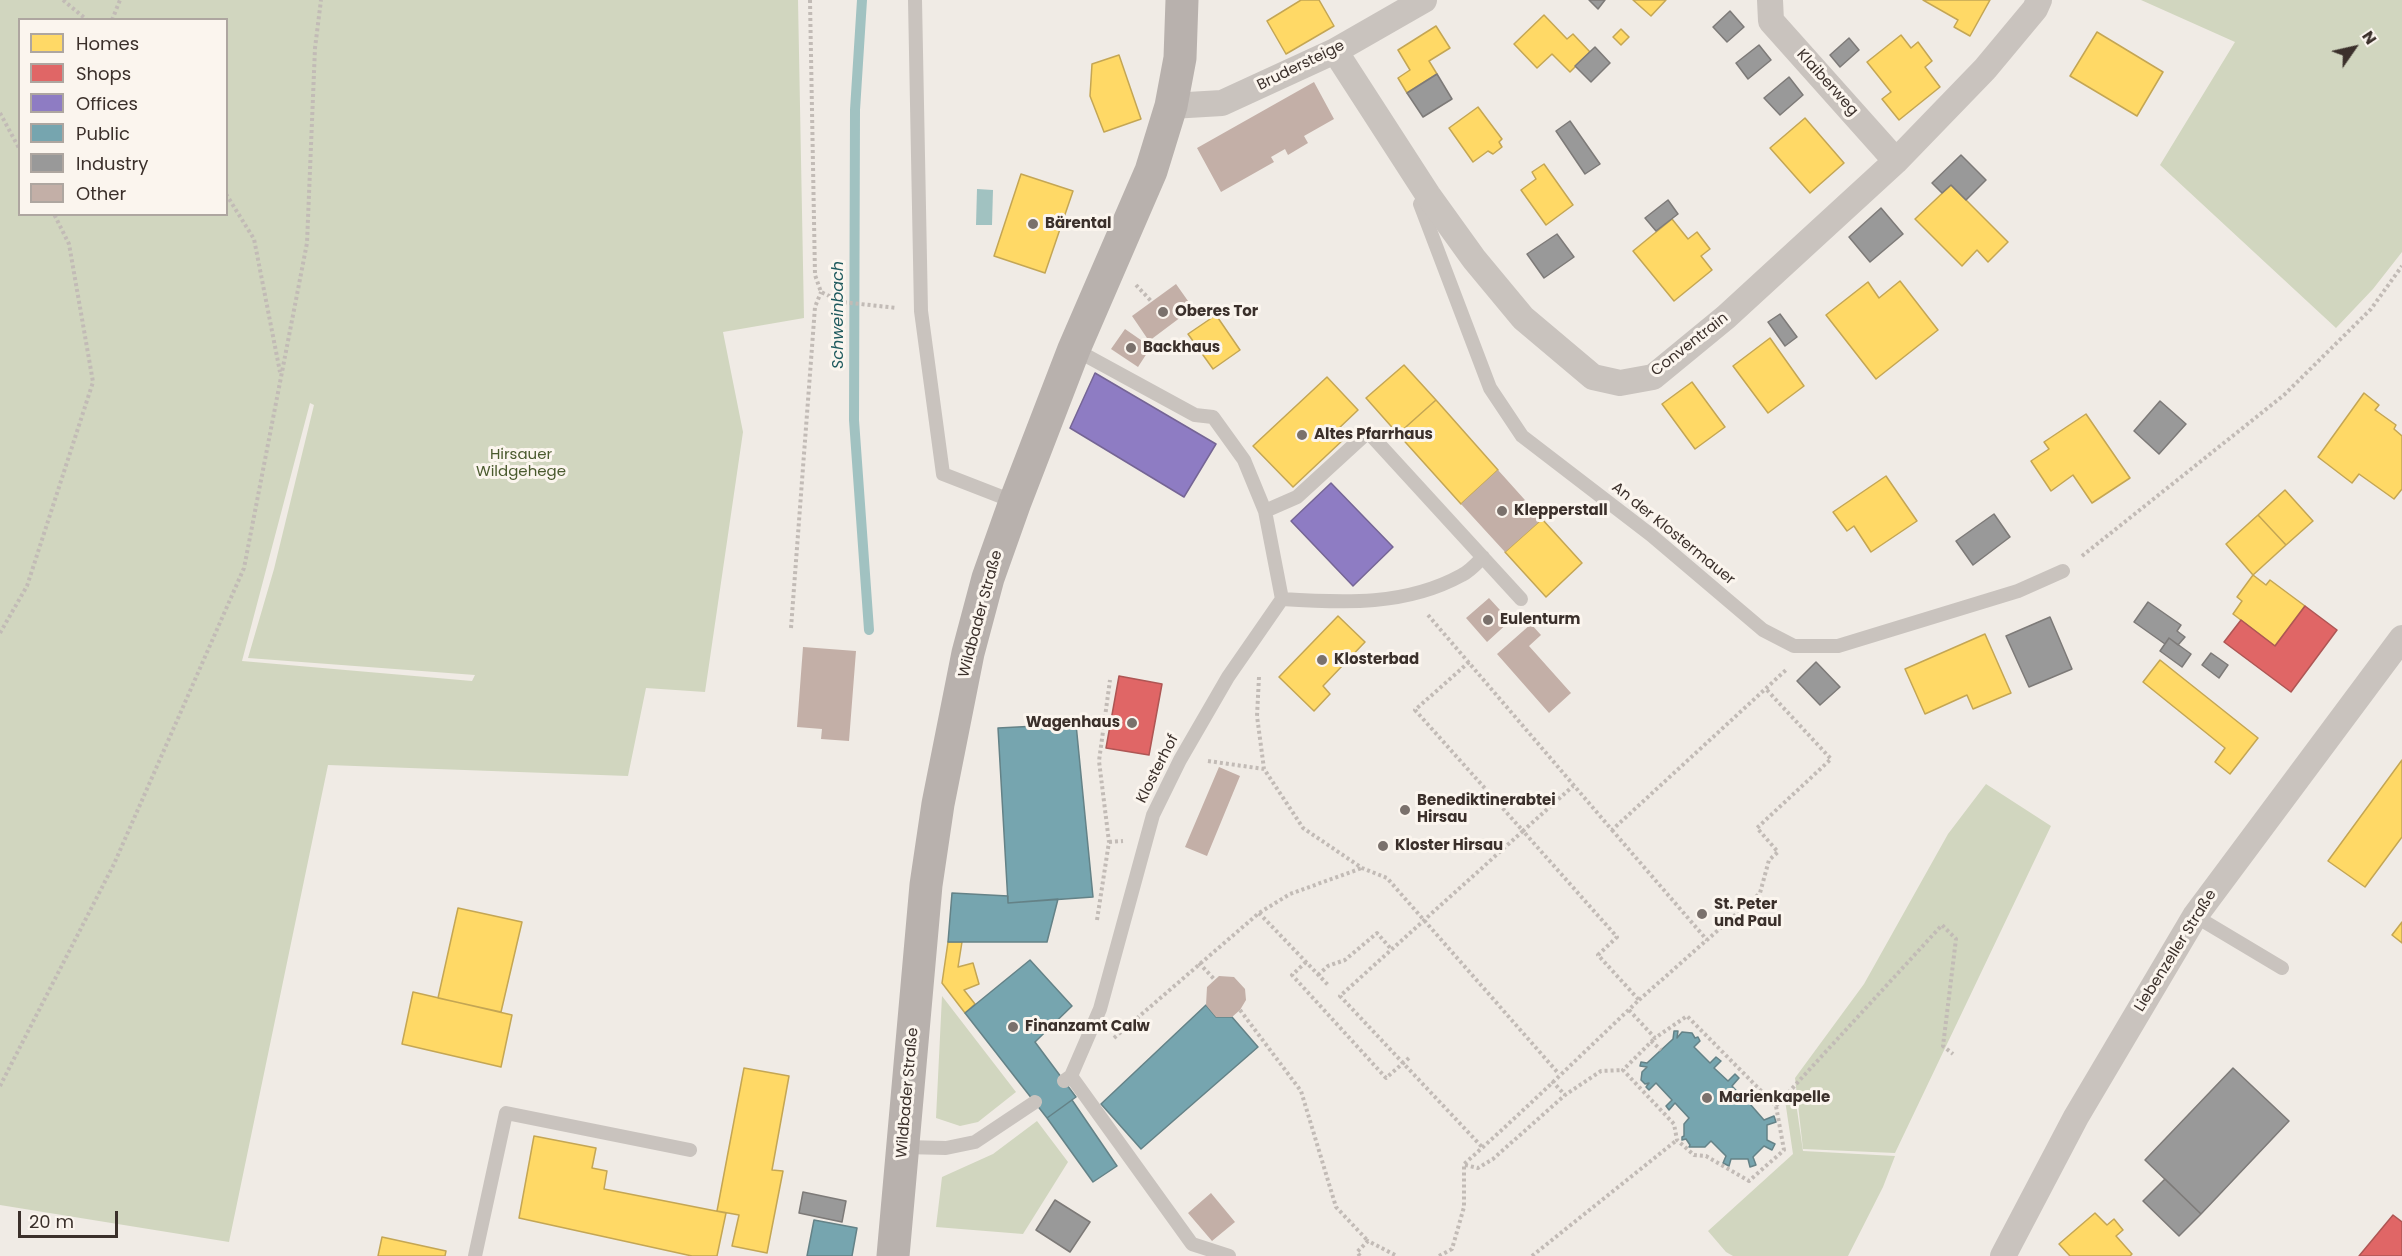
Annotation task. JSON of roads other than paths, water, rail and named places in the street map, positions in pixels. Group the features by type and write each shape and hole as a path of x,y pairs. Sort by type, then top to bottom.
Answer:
{"main road":[{"name":"Wildbader Straße","path":"893,1256 926,885 938,804 968,653 988,578 1015,501 1074,349 1151,171 1171,106 1180,58 1182,0"}],"street":[{"name":"Brudersteige","path":"1171,106 1222,103 1335,51 1424,0"},
{"name":"Klaiberweg","path":"1770,0 1772,21 1896,161"},
{"name":"Conventrain","path":"1335,51 1428,195 1474,259 1522,318 1593,377 1620,383 1653,377 1726,317 1896,161 1985,69 2035,9 2039,0"},
{"name":"Liebenzeller Straße","path":"2008,1254 2076,1117 2195,916 2402,638"}],"lane":[{"path":"915,0 921,311 943,474 1015,501"},
{"name":"An der Klostermauer","path":"1428,195 1419,204 1463,323 1490,388 1522,436 1651,536 1763,630 1794,646 1838,646 2018,591 2062,571"},
{"path":"1074,349 1195,415 1213,417 1244,460 1265,511 1282,598 1342,603 1412,596 1464,575 1483,557"},
{"path":"1265,511 1297,497 1368,432 1521,598"},
{"name":"Klosterhof","path":"1229,1256 1192,1244 1068,1078 1100,1009 1153,815 1180,760 1228,676 1282,598"},
{"path":"2195,916 2282,968"},
{"path":"904,1147 946,1148 975,1142 1035,1102"},
{"path":"475,1256 506,1113 690,1150"}],"water":[{"path":"977,189 993,190 992,225 976,225"}],"waterway":[{"name":"Schweinbach","path":"862,0 855,110 854,420 869,630"}],"place":[{"name":"Bärental","path":"1033,224"},
{"name":"Oberes Tor","path":"1163,312"},
{"name":"Backhaus","path":"1131,348"},
{"name":"Altes Pfarrhaus","path":"1302,435"},
{"name":"Klepperstall","path":"1502,511"},
{"name":"Eulenturm","path":"1488,620"},
{"name":"Klosterbad","path":"1322,660"},
{"name":"Wagenhaus","path":"1132,723"},
{"name":"Benediktinerabtei Hirsau","path":"1405,810"},
{"name":"Kloster Hirsau","path":"1383,846"},
{"name":"St. Peter und Paul","path":"1702,914"},
{"name":"Finanzamt Calw","path":"1013,1027"},
{"name":"Marienkapelle","path":"1707,1098"}],"park label":[{"name":"Hirsauer Wildgehege","path":"521,464"}]}
